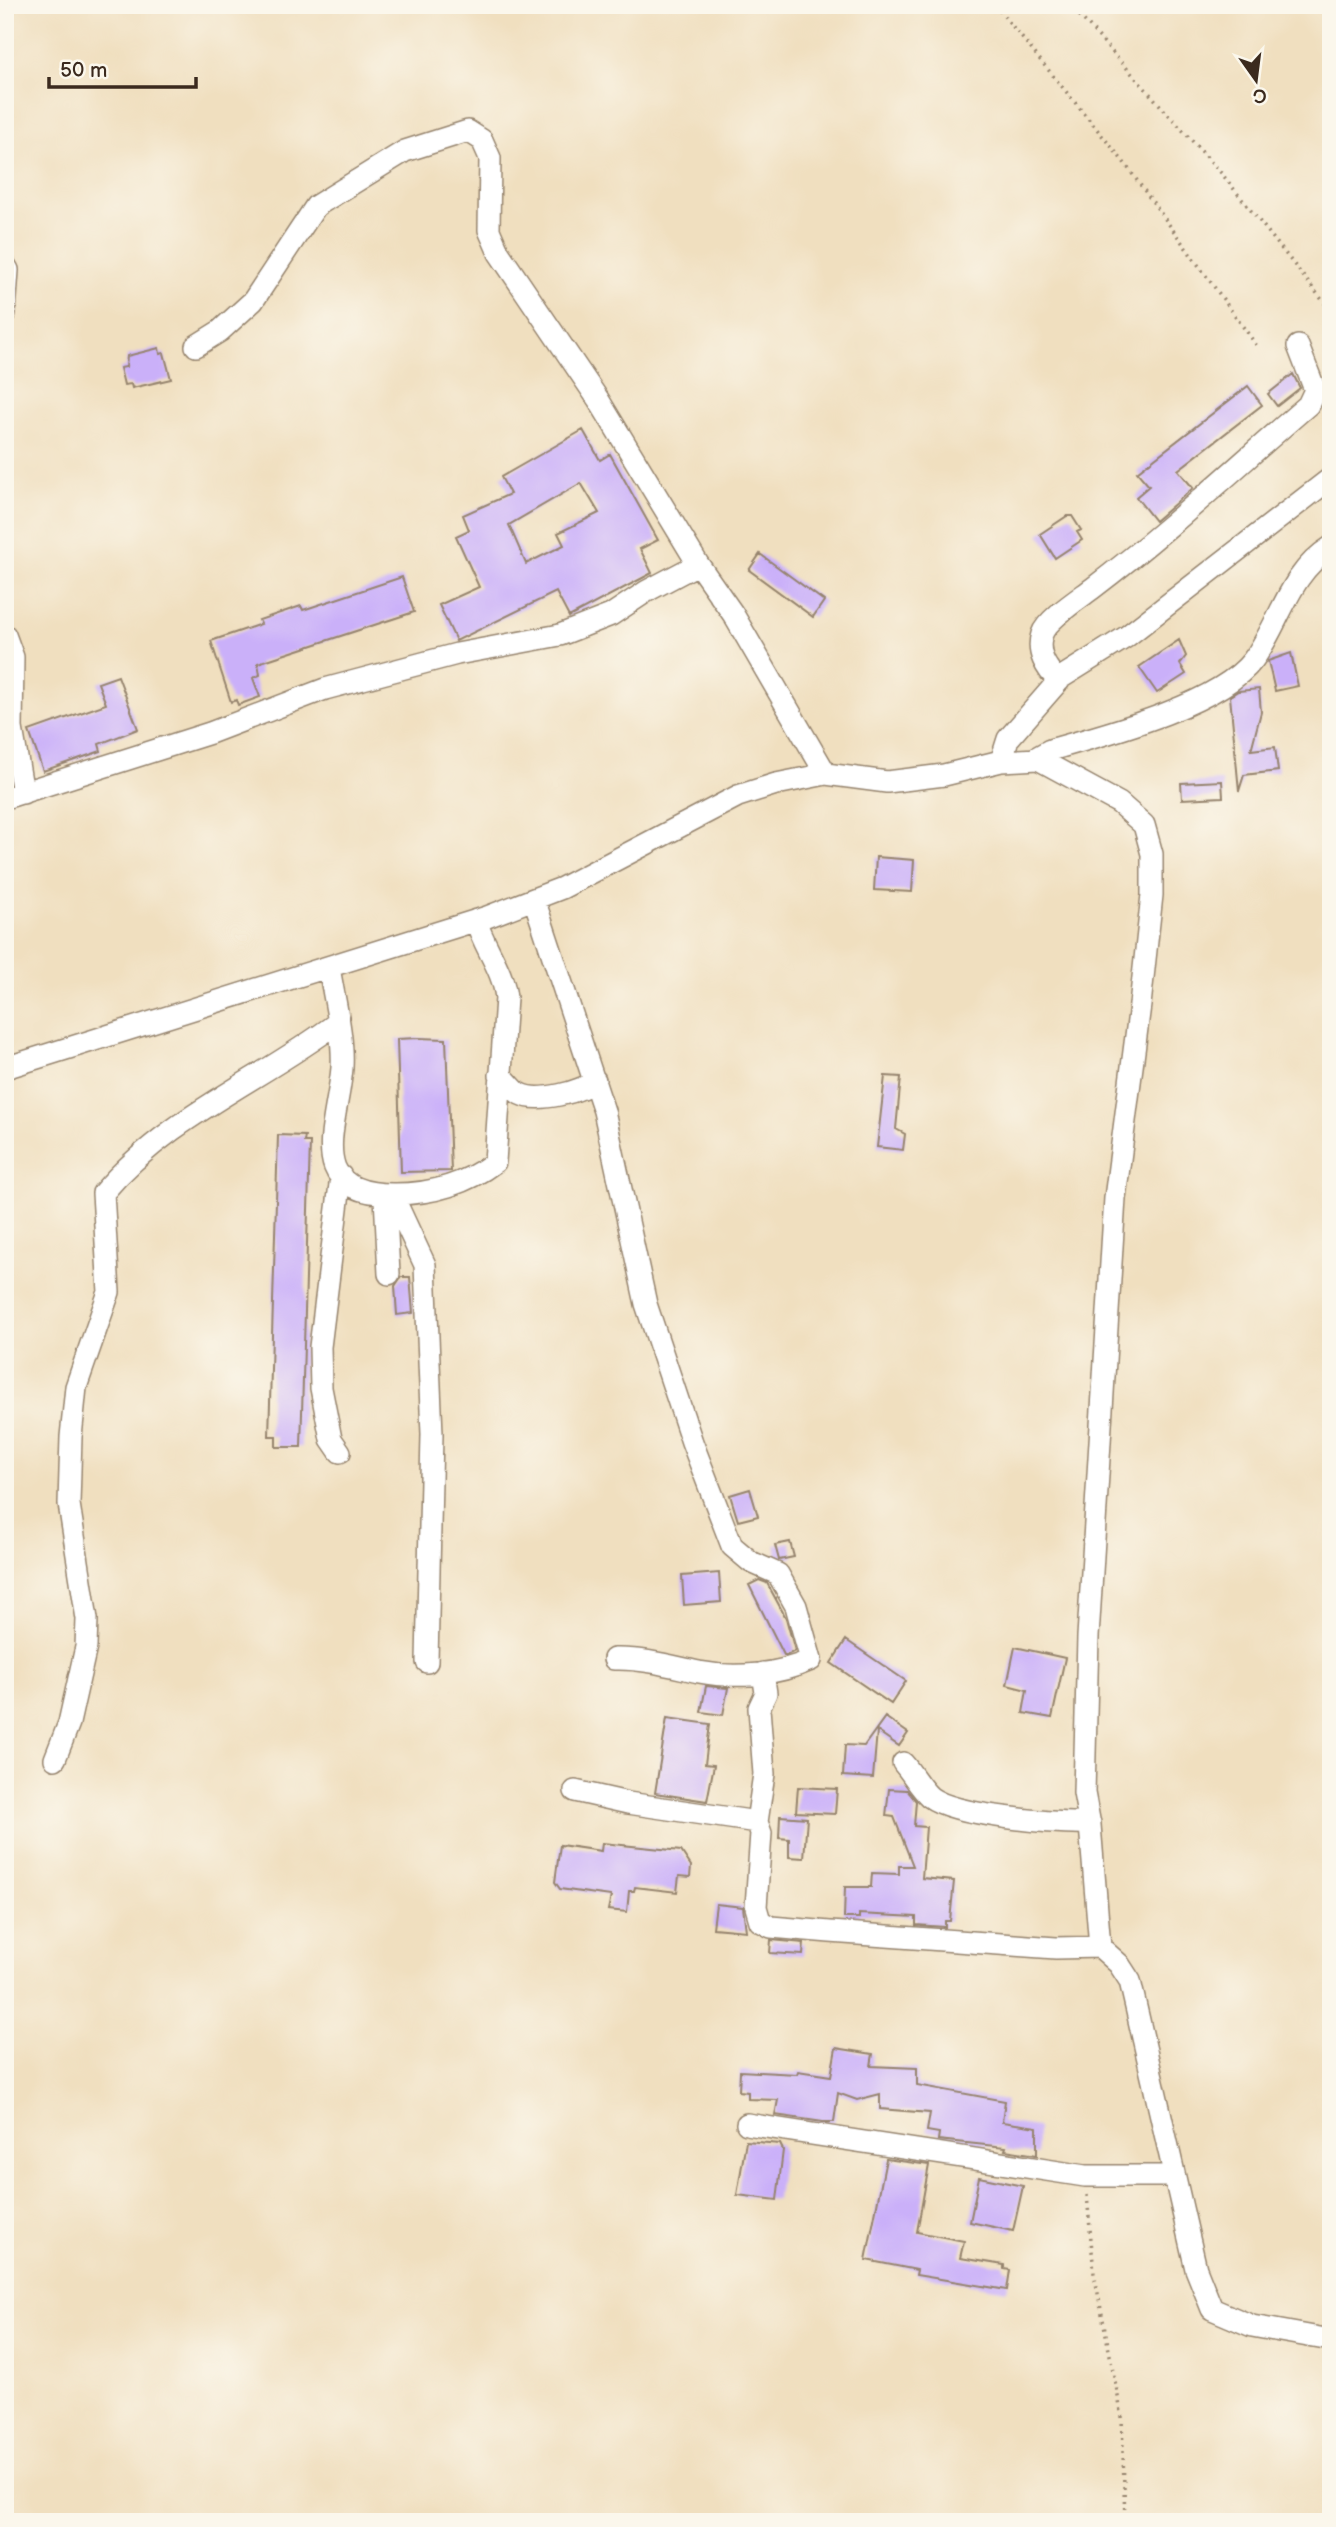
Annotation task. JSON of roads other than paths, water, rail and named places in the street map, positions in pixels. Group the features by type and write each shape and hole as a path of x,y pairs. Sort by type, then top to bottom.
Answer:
{"street":[{"path":"196,346 220,331 253,301 316,206 405,151 468,131 482,140 491,158 489,230 499,253 598,399 698,564 733,614 826,774"},
{"path":"5,265 8,270 5,313"},
{"path":"1059,681 1047,670 1040,648 1042,632 1063,611 1160,537 1308,405 1315,390 1298,346"},
{"path":"1001,761 1008,739 1059,681 1126,637 1331,478"},
{"path":"1034,759 1050,750 1168,713 1215,690 1252,662 1291,587 1310,563 1331,547"},
{"path":"5,635 13,657 14,795 210,733 325,689 457,654 560,635 611,615 647,591 698,564"},
{"path":"5,1068 476,920 534,899 595,872 738,796 826,774 887,782 944,775 1001,761 1034,759 1056,766 1119,803 1144,825 1152,854 1152,895 1121,1167 1115,1198 1087,1649 1084,1793 1090,1823 1100,1947"},
{"path":"534,899 595,1080 631,1225 646,1304 705,1476 733,1546 751,1562 778,1574 796,1606 811,1660 763,1674 703,1672 630,1658 614,1660"},
{"path":"329,967 342,1067 332,1124 330,1162 348,1184 370,1195 443,1189 481,1173 495,1162 506,998 503,977 483,945 476,920"},
{"path":"55,1759 69,1723 86,1647 86,1619 69,1504 71,1437 76,1387 109,1292 103,1193 121,1172 189,1118 337,1023"},
{"path":"500,1075 519,1094 535,1097 585,1089 595,1080"},
{"path":"340,1452 331,1439 321,1388 320,1347 341,1176"},
{"path":"388,1195 389,1274"},
{"path":"388,1195 425,1265 432,1434 427,1662"},
{"path":"763,1674 766,1693 759,1708 764,1774 757,1822 761,1833 756,1907 760,1921 771,1927 1056,1948 1100,1947 1119,1964 1130,1981 1196,2269 1212,2309 1252,2326 1331,2340"},
{"path":"903,1763 930,1797 950,1807 995,1815 1090,1823"},
{"path":"575,1791 628,1804 757,1822"},
{"path":"747,2124 1085,2176 1174,2176"}]}
